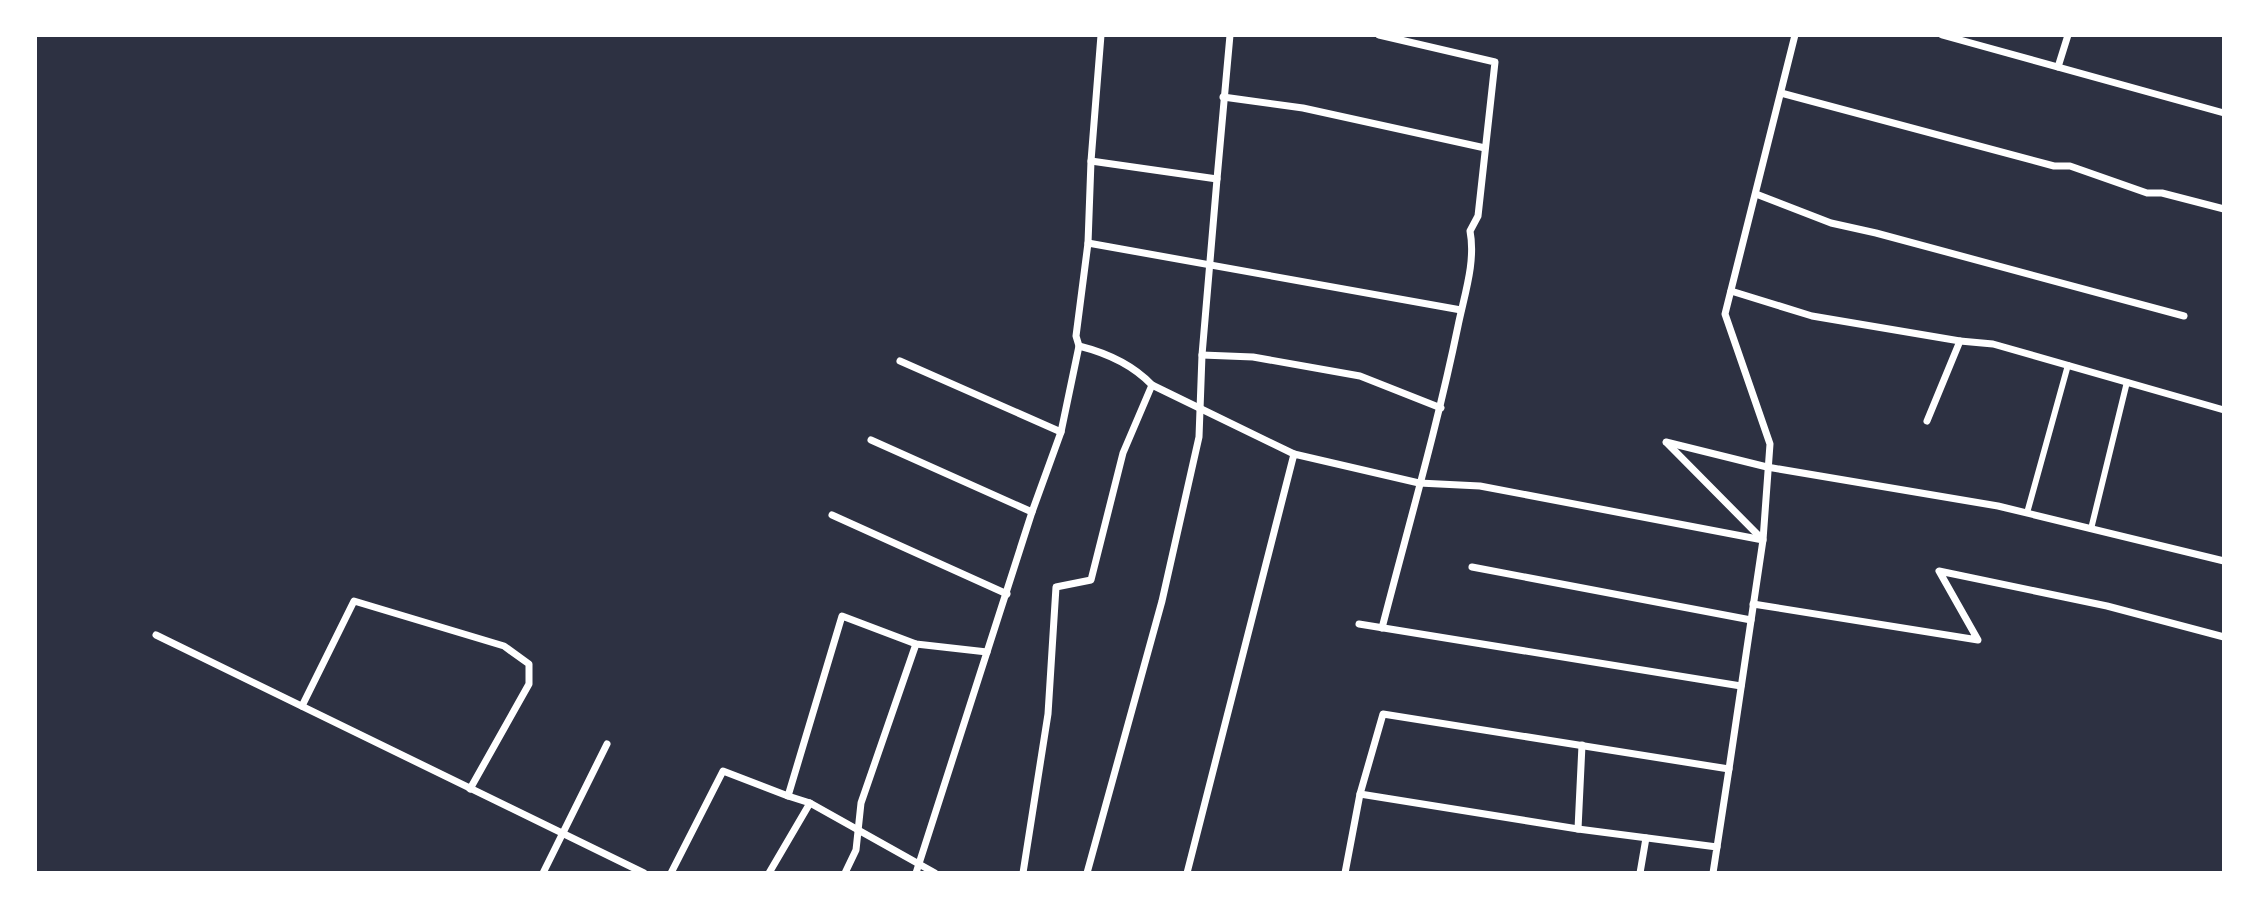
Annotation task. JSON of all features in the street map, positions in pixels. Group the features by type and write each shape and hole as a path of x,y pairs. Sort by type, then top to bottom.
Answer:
{"street":[{"path":"916,873 1032,512 1061,432 1080,346 1076,337 1088,243 1091,161 1101,35"},
{"path":"1087,873 1162,601 1199,437 1202,355 1230,35"},
{"path":"1379,35 1495,62 1478,216 1470,231 1473,248 1461,310 1441,408 1382,628"},
{"path":"1713,873 1763,540 1770,444 1726,314 1795,35"},
{"path":"1942,35 2224,113"},
{"path":"2059,67 2068,35"},
{"path":"1781,93 2054,166 2070,166 2147,193 2162,193 2224,209"},
{"path":"1223,97 1303,108 1485,148"},
{"path":"1091,161 1217,179"},
{"path":"1756,194 1831,223 2184,316"},
{"path":"1088,243 1461,310"},
{"path":"1731,291 1812,316 1993,344 2224,410"},
{"path":"1927,421 1960,341"},
{"path":"1080,346 1114,358 1138,371 1152,385 1294,454 1419,483 1480,486 1763,540"},
{"path":"1202,355 1253,357 1360,376 1441,408"},
{"path":"900,361 1061,432"},
{"path":"2027,513 2068,365"},
{"path":"2091,529 2127,382"},
{"path":"1023,873 1048,714 1056,587 1091,580 1123,453 1152,385"},
{"path":"871,440 1032,512"},
{"path":"1763,540 1666,442 1767,467 1998,506 2224,561"},
{"path":"1187,873 1294,454"},
{"path":"832,515 1007,594"},
{"path":"1472,567 1751,620"},
{"path":"1753,604 1978,640 1939,571 2107,606 2224,637"},
{"path":"302,706 354,601 504,646 529,664 529,684 470,789"},
{"path":"788,796 842,616 916,644 987,652"},
{"path":"1359,624 1741,686"},
{"path":"156,635 644,873"},
{"path":"845,873 856,850 861,803 916,644"},
{"path":"1345,873 1360,794 1383,714 1729,769"},
{"path":"543,873 607,744"},
{"path":"1578,829 1582,745"},
{"path":"671,873 723,771 810,803 936,873"},
{"path":"1360,794 1578,829 1717,847"},
{"path":"769,873 810,803"},
{"path":"1640,873 1646,838"}]}
